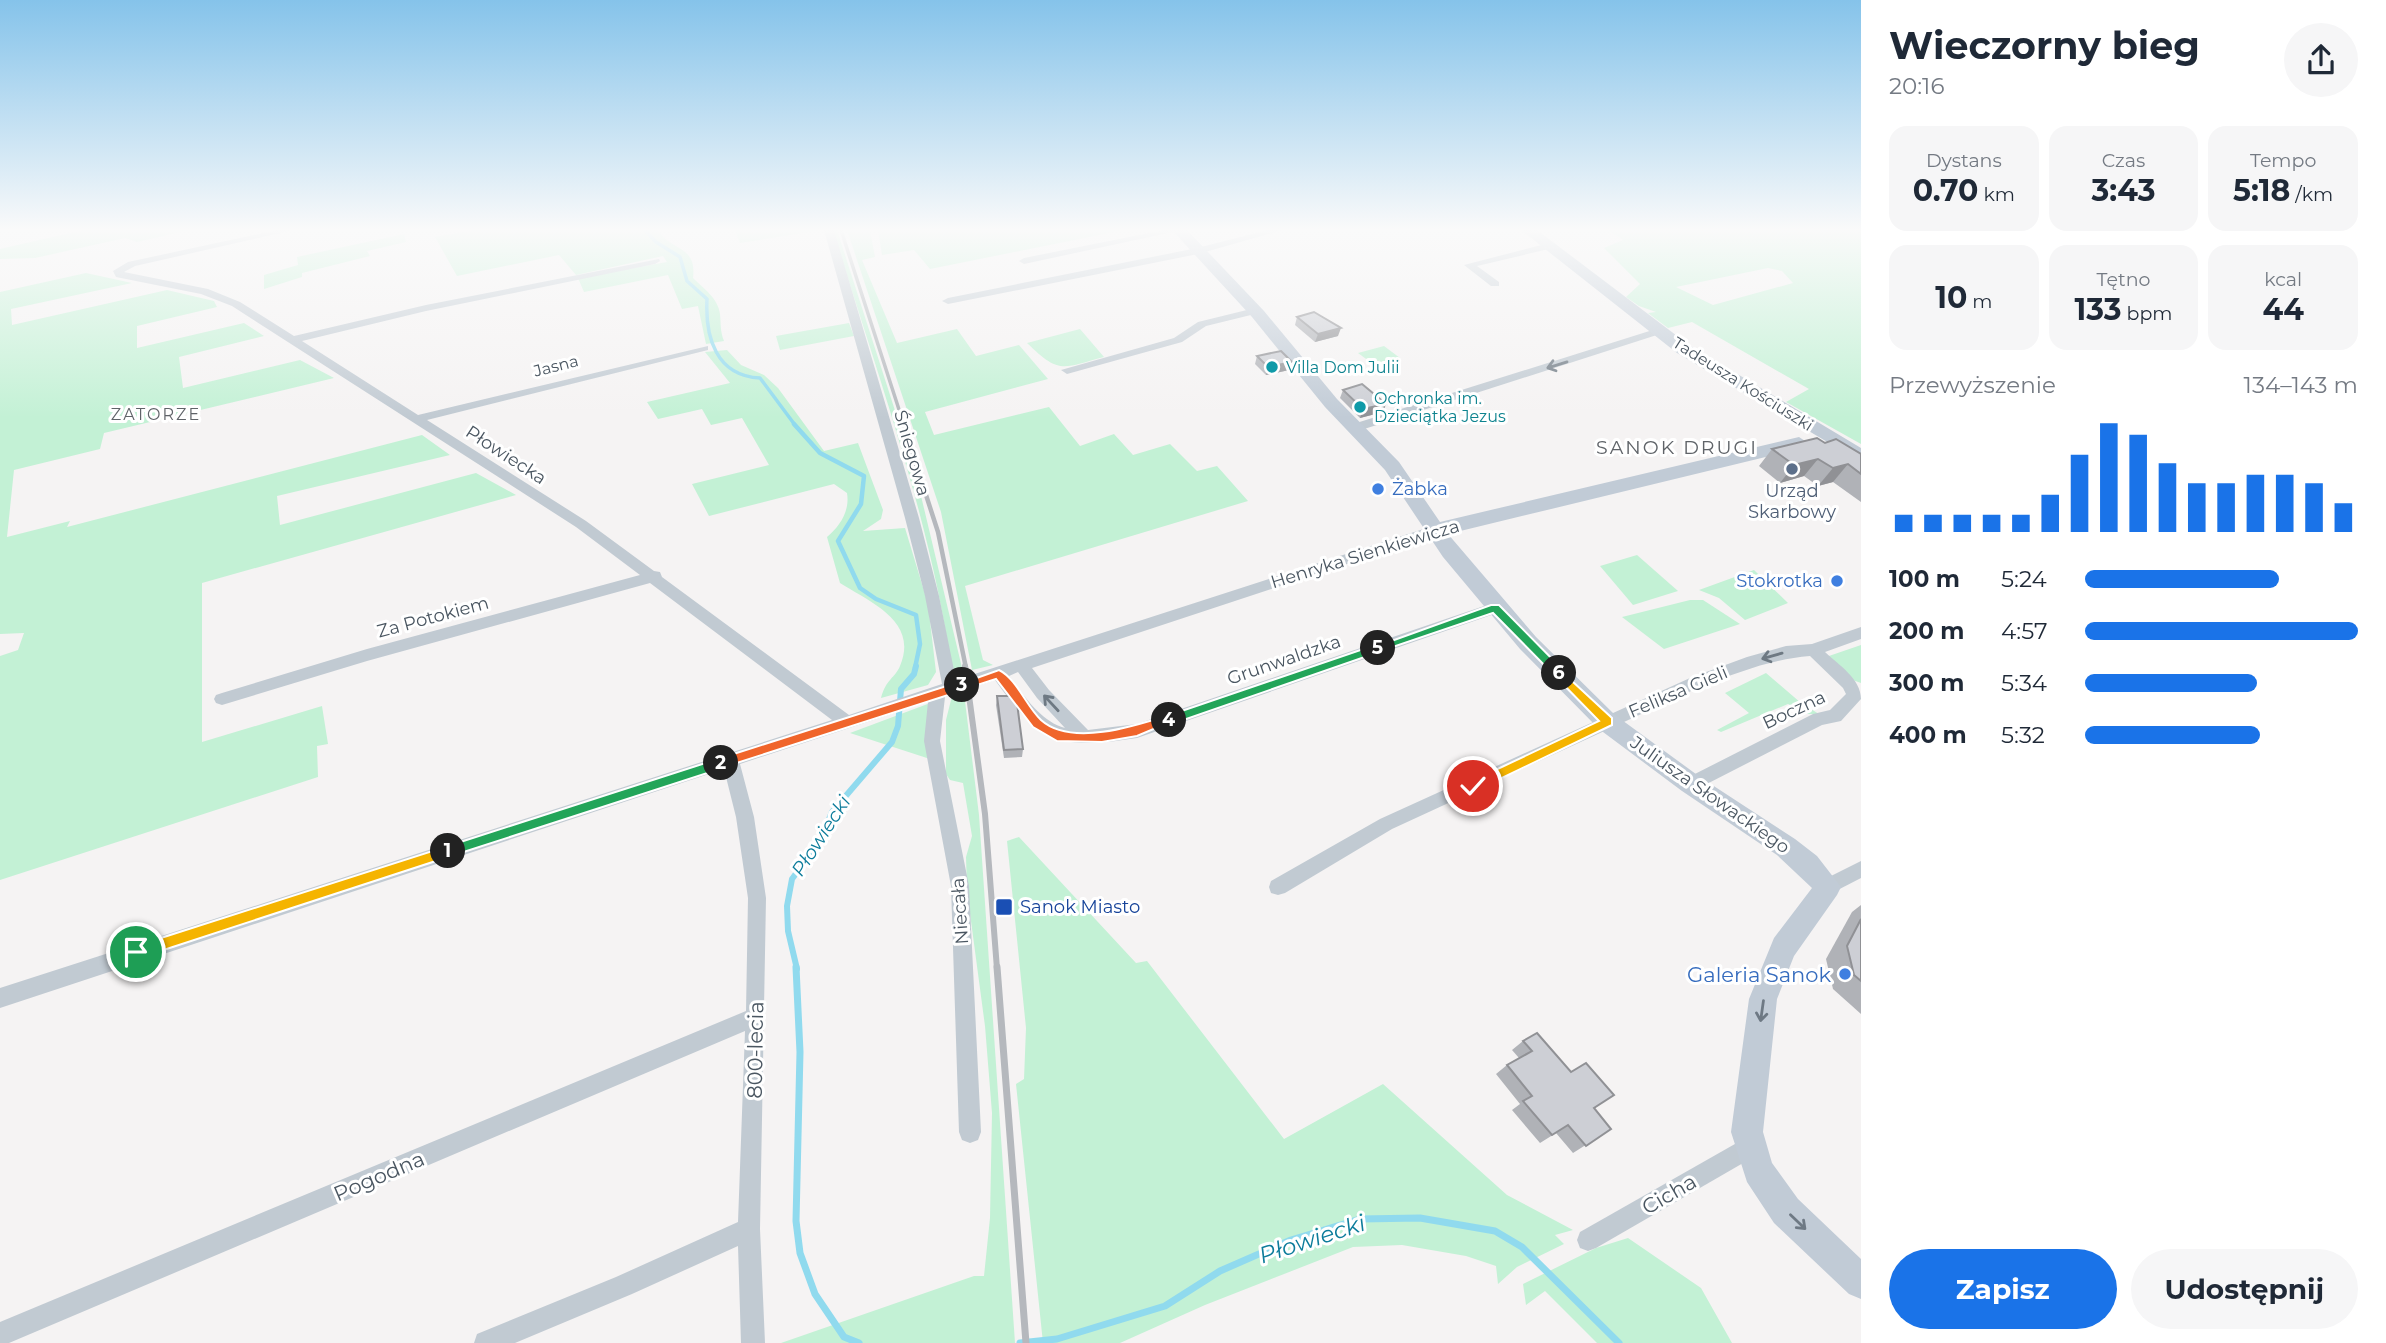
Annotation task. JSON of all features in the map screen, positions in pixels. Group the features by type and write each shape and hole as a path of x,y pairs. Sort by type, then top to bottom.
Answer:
{"street":[{"name":"Płowiecka","path":"202,293 222,297 293,340 581,524 848,723"},
{"path":"293,340 426,307 497,293"},
{"name":"Śniegowa","path":"847,293 932,596 947,678 938,693"},
{"path":"948,301 990,293"},
{"name":"Juliusza Słowackiego","path":"1238,293 1354,428 1392,466 1495,608 1608,722 1690,784 1786,847 1808,864 1828,887"},
{"name":"Tadeusza Kościuszki","path":"1609,293 1659,331 1861,456"},
{"path":"1067,370 1178,340 1202,324 1255,311"},
{"path":"1354,428 1659,331"},
{"name":"Jasna","path":"416,418 704,348"},
{"name":"Henryka Sienkiewicza","path":"0,998 1023,667 1436,530 1696,469 1826,435"},
{"name":"Za Potokiem","path":"222,699 367,655 654,576"},
{"name":"Grunwaldzka","path":"999,674 1037,723 1057,736 1102,737 1137,731 1495,608"},
{"name":"Feliksa Gieli","path":"1278,887 1386,824 1608,722 1747,663 1786,652 1813,650 1861,633"},
{"name":"Boczna","path":"1690,784 1797,730 1835,716 1855,695 1849,684 1813,650"},
{"path":"1023,667 1043,694 1082,735"},
{"name":"Niecała","path":"938,693 932,741 960,886 970,1132"},
{"name":"800-lecia","path":"730,760 745,817 757,898 757,1017 749,1229 753,1343"},
{"path":"1861,869 1828,887 1784,947 1763,999 1747,1118 1749,1147 1758,1171 1786,1211 1861,1282"},
{"name":"Pogodna","path":"0,1334 757,1017"},
{"name":"Cicha","path":"1588,1240 1749,1147"},
{"path":"486,1343 624,1286 749,1229"}],"green space":[{"path":"0,293 87,293 11,309 12,325 155,293 178,293 214,301 217,307 137,326 137,348 244,323 264,336 179,357 183,388 300,360 334,378 104,433 100,449 14,470 7,537 70,521 67,527 422,435 450,455 277,496 280,525 476,473 516,495 202,583 202,742 322,706 328,744 317,746 318,777 0,880 0,656 18,650 24,633 0,634"},
{"path":"675,293 709,293 719,308 724,341 706,344 698,306 682,309"},
{"path":"853,293 857,293 917,479 963,672 952,673 931,560 885,394"},
{"path":"868,293 876,293 897,343 957,329 976,356 1019,345 1048,379 925,412 934,435 1049,407 1080,446 1114,434 1133,455 1170,444 1197,471 1217,466 1248,501 965,586 983,660 993,665 972,670 941,512"},
{"path":"1631,293 1688,293 1713,305 1758,293 1861,293 1861,444 1786,402 1809,389 1692,322 1668,328 1648,313 1656,312 1639,306 1626,297"},
{"path":"849,323 854,336 780,350 776,336"},
{"path":"1080,329 1104,357 1062,366 1047,360 1027,343"},
{"path":"1384,346 1400,358 1389,362 1397,371 1388,375 1358,353"},
{"path":"727,350 741,365 764,375 778,388 824,451 858,443 883,510 881,519 863,531 905,528 928,604 936,672 928,685 881,698 885,687 900,666 904,650 903,637 888,615 840,583 827,537 843,518 847,493 834,484 709,516 692,484 769,465 742,418 711,425 702,409 658,419 647,402 730,383 705,352"},
{"path":"1637,555 1678,591 1633,605 1600,566"},
{"path":"1754,570 1788,603 1745,620 1719,598 1699,590"},
{"path":"1690,600 1703,600 1740,624 1664,649 1622,617"},
{"path":"1861,645 1861,683 1847,678 1826,657"},
{"path":"1766,673 1801,703 1819,714 1808,714 1788,704 1721,732 1717,730 1749,713 1725,693"},
{"path":"964,693 979,815 1015,1343 781,1343 974,1276 984,1276 990,1218 992,1113 985,1026 967,891 966,857 972,836 963,783 950,780 946,774 946,720 952,696"},
{"path":"933,702 930,759 850,733"},
{"path":"1019,837 1136,963 1147,961 1284,1139 1383,1084 1507,1195 1573,1230 1555,1235 1564,1244 1517,1267 1498,1284 1496,1266 1466,1256 1402,1245 1353,1247 1205,1305 1120,1343 1043,1343 1016,1084 1024,1079 1026,1028 1007,841"},
{"path":"1628,1238 1701,1288 1732,1343 1597,1343 1545,1291 1526,1305 1523,1284 1596,1248"}],"building":[{"path":"1314,312 1341,328 1318,334 1297,317"},
{"path":"1281,351 1292,362 1268,367 1257,356"},
{"path":"1362,384 1386,404 1363,409 1343,390"},
{"path":"1817,438 1825,443 1836,439 1861,454 1861,474 1848,464 1833,468 1818,459 1794,465 1772,449"},
{"path":"997,696 1011,696 1017,703 1023,749 1004,750"},
{"path":"1861,919 1861,981 1854,975 1847,946"},
{"path":"1537,1033 1571,1072 1586,1063 1614,1095 1594,1108 1611,1129 1586,1146 1568,1125 1552,1135 1523,1101 1532,1096 1507,1065 1532,1051 1523,1041"}],"waterway":[{"name":"Płowiecki","path":"700,293 707,299 711,340 723,362 745,376 760,378 795,425"},
{"name":"Płowiecki","path":"794,424 820,453 864,476 861,504 838,541 860,588 876,599 916,615 920,644 915,668"},
{"name":"Płowiecki","path":"797,969 788,931 787,906 792,879 820,841 832,812 892,742 898,726 901,689 914,674 916,666"},
{"name":"Płowiecki","path":"796,967 800,1052 796,1221 800,1253 815,1294 844,1337 859,1343"},
{"name":"Płowiecki","path":"1020,1343 1057,1339 1165,1306 1220,1271 1291,1240 1360,1219 1420,1218 1495,1231 1522,1247 1619,1343"}],"railway":[{"path":"861,293 904,425"},
{"path":"903,424 938,532 966,668"},
{"path":"965,666 985,814 997,969"},
{"path":"997,967 1026,1343"}],"place":[{"name":"Villa Dom Julii","path":"1272,367"},
{"name":"Ochronka im. Dzieciątka Jezus","path":"1360,407"},
{"name":"Urząd Skarbowy","path":"1792,469"},
{"name":"Żabka","path":"1378,489"},
{"name":"Stokrotka","path":"1837,581"},
{"name":"Sanok Miasto","path":"1004,907"},
{"name":"Galeria Sanok","path":"1845,974"}],"district":[{"name":"ZATORZE","path":"156,414"},
{"name":"SANOK DRUGI","path":"1677,447"}],"route":[{"path":"136,952 999,674 1037,723 1057,736 1102,737 1137,731 1495,608 1608,722 1473,786"}]}
